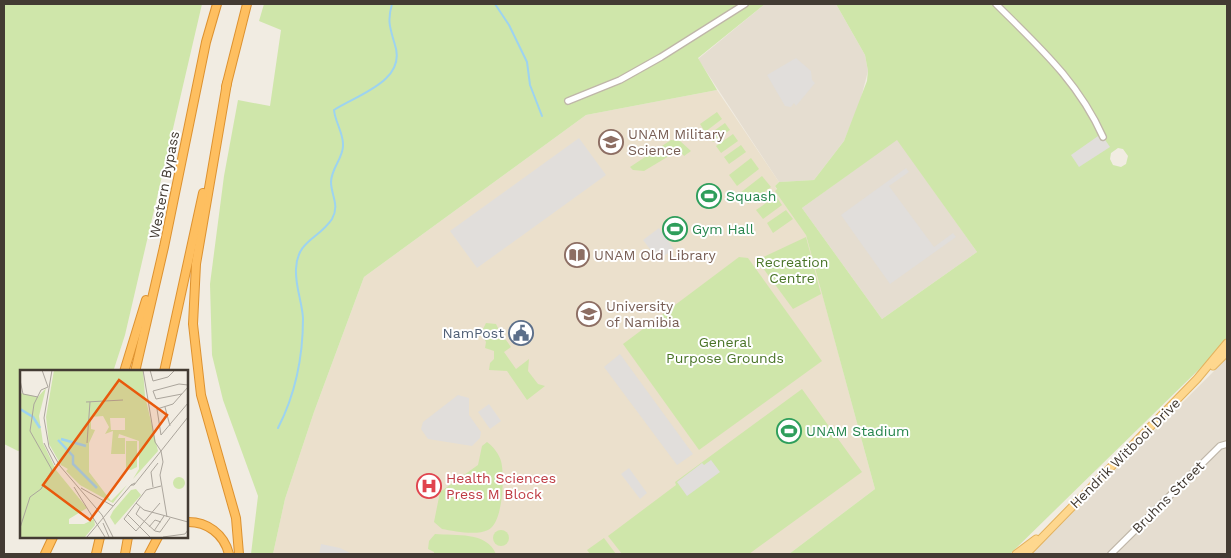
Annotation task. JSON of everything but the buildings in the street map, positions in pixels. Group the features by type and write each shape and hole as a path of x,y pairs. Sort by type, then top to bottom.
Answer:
{"highway":[{"name":"Western Bypass","path":"135,370 164,247 206,42 217,4"},
{"path":"164,370 246,4"},
{"path":"227,83 196,264 193,324 201,395 231,495 238,525 239,554"},
{"path":"125,370 164,247"},
{"path":"188,522 199,523 214,529 222,538 229,554"},
{"path":"45,554 53,538"},
{"path":"96,554 100,538"},
{"path":"124,554 128,538"},
{"path":"149,554 157,538"}],"main road":[{"name":"Hendrik Witbooi Drive","path":"1026,554 1224,351 1227,343"},
{"name":"Hendrik Witbooi Drive","path":"1016,554 1052,526"}],"street":[{"path":"568,101 620,80 661,57 745,4"},
{"path":"996,4 1060,68 1076,88 1103,137"},
{"name":"Bruhns Street","path":"1111,554 1220,446 1227,444"}],"shaded area":[{"path":"765,4 836,4 865,55 868,71 860,102 844,141 814,180 779,182 698,59"},
{"path":"796,58 811,71 812,80 815,83 796,106 794,103 791,107 785,106 767,75"},
{"name":"University of Namibia","path":"717,90 779,182 775,186 776,191 806,234 875,489 789,554 273,554 285,499 314,412 364,277 586,115"},
{"path":"1101,134 1110,147 1079,167 1071,155"},
{"path":"579,138 606,175 477,268 450,231"},
{"path":"897,139 977,252 882,319 802,208"},
{"path":"906,168 909,172 889,186 934,247 953,233 956,237 890,284 841,215"},
{"path":"659,228 674,249 658,260 643,240"},
{"path":"620,354 693,454 677,465 604,367"},
{"path":"1227,358 1227,554 1031,554"},
{"path":"458,395 469,398 469,415 481,432 480,438 472,446 428,439 421,429 423,422"},
{"path":"489,404 501,421 490,429 478,412"},
{"path":"711,460 720,472 687,496 677,482 702,463 704,465"},
{"path":"629,468 647,493 640,499 621,474"},
{"path":"321,544 340,548 352,554 319,554"}],"green space":[{"path":"4,4 202,4 125,335 114,370 20,370 20,450 4,444"},
{"path":"264,4 765,4 698,58 717,90 586,115 364,277 314,412 285,499 273,554 251,554 258,496 223,400 212,355 210,284 224,176 238,100 270,106 281,30 259,21"},
{"path":"836,4 1227,4 1227,342 1010,554 789,554 875,489 806,235 775,191 777,189 775,186 779,182 814,180 844,141 867,81 868,71 865,55","holes":["897,140 977,252 882,319 802,208","1118,148 1123,149 1128,156 1126,164 1121,167 1113,165 1110,159 1111,153"]},
{"path":"717,112 722,119 705,132 700,124"},
{"path":"725,123 730,130 713,142 708,135"},
{"path":"733,134 738,141 721,153 716,146"},
{"path":"671,140 680,141 691,151 684,156 679,150 644,171 633,170 630,167"},
{"path":"741,145 746,152 729,164 724,157"},
{"path":"751,158 759,169 737,186 729,175"},
{"path":"762,176 771,187 748,204 740,193"},
{"path":"776,196 782,205 763,219 756,210"},
{"path":"786,210 793,219 773,233 767,223"},
{"name":"Recreation Centre","path":"806,237 821,294 793,309 757,260"},
{"name":"General Purpose Grounds","path":"739,257 748,258 822,361 699,450 623,344"},
{"path":"486,323 496,324 498,328 497,338 506,340 511,347 504,352 516,369 529,359 528,371 538,384 545,386 527,400 507,371 489,370 490,363 494,359 494,351 485,348 486,342 481,333"},
{"name":"UNAM Stadium","path":"802,389 862,472 749,554 622,554 608,536 676,485 675,482"},
{"path":"487,442 497,453 502,468 502,498 497,519 493,526 483,532 442,529 434,522 440,492 478,465 482,446"},
{"path":"501,530 509,538 501,546 493,538"},
{"path":"435,534 478,538 485,541 496,554 434,554 434,552 428,549 429,541"},
{"path":"604,538 616,554 590,554 587,550"}],"waterway":[{"path":"278,428 290,402 302,347 303,318 297,281 297,259 304,246 327,226 332,219 335,209 331,182 343,146 334,110 378,85 394,68 397,58 390,24 392,4"},
{"path":"495,4 509,25 527,62 530,85 542,116"}],"place":[{"name":"UNAM Military Science","path":"611,142"},
{"name":"Squash","path":"709,196"},
{"name":"Gym Hall","path":"675,229"},
{"name":"UNAM Old Library","path":"577,255"},
{"name":"University of Namibia","path":"589,314"},
{"name":"NamPost","path":"521,333"},
{"name":"UNAM Stadium","path":"789,431"},
{"name":"Health Sciences Press M Block","path":"429,486"}]}
